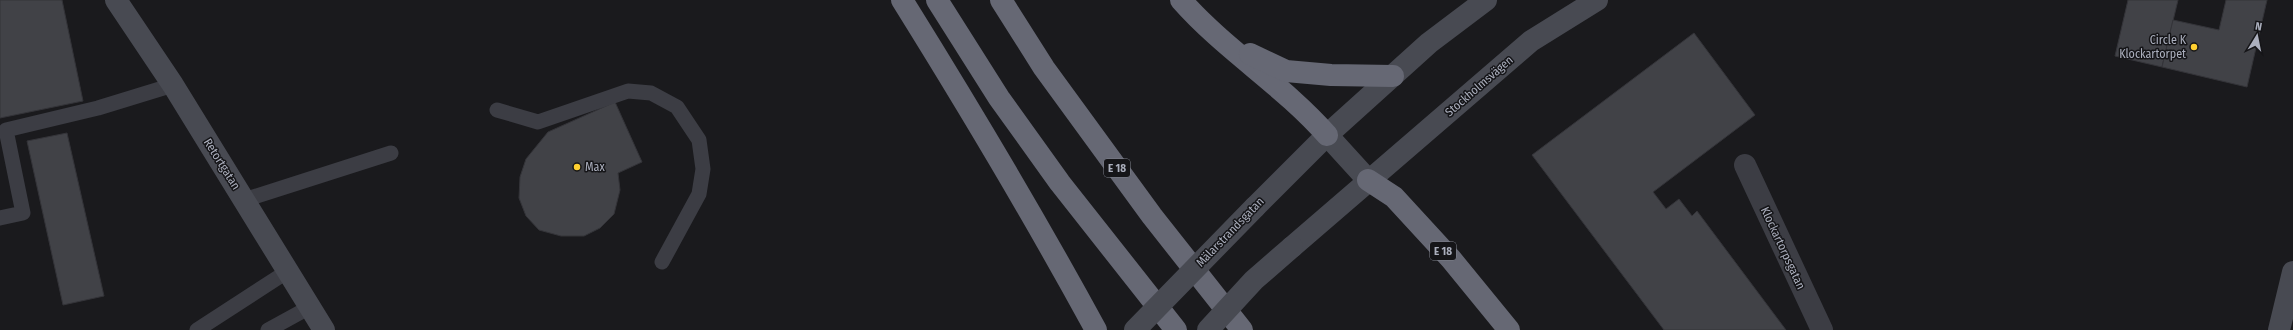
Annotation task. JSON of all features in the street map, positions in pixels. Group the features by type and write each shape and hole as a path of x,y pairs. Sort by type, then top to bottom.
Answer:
{"highway":[{"path":"902,0 995,149 1043,232 1096,330"},
{"path":"937,0 999,98 1060,183 1176,330"},
{"name":"E 18","path":"1001,0 1044,68 1147,210 1242,330"},
{"name":"E 18","path":"1181,0 1204,26 1306,112 1327,135"},
{"path":"1222,42 1286,71 1331,75 1393,76"},
{"name":"E 18","path":"1368,180 1394,197 1451,259 1509,330"}],"main road":[{"name":"Retortgatan","path":"116,0 173,85 324,330"},
{"path":"1327,135 1429,43 1486,0"},
{"name":"Stockholmsvägen","path":"1368,180 1530,41 1597,0"},
{"name":"E 18","path":"1327,135 1368,180"},
{"name":"Mälarstrandsgatan","path":"1135,330 1327,135"},
{"path":"1208,330 1254,280 1368,180"},
{"path":"2279,330 2293,272"}],"street":[{"name":"Klockartorpsgatan","path":"1745,165 1822,330"}],"lane":[{"path":"0,218 23,213 6,130 98,108 173,85"},
{"path":"497,110 538,122 628,91 651,92 677,107 698,140 703,169 699,194 662,262"},
{"path":"244,200 391,154"},
{"path":"197,330 288,271"},
{"path":"268,330 310,307"}],"building":[{"path":"0,0 62,0 83,101 0,118"},
{"path":"2128,0 2178,0 2162,67 2115,56"},
{"path":"2226,0 2267,0 2247,87 2162,67 2173,20 2219,30"},
{"path":"1694,33 1755,115 1653,192 1666,209 1679,199 1692,216 1697,211 1786,330 1664,330 1532,155"},
{"name":"Max","path":"615,102 642,162 618,173 620,190 614,214 600,228 584,236 561,236 539,230 526,216 519,198 520,177 526,159 548,132"},
{"path":"67,133 104,296 63,305 27,141"}],"place":[{"name":"Circle K Klockartorpet","path":"2194,47"},
{"name":"Max","path":"577,167"}]}
